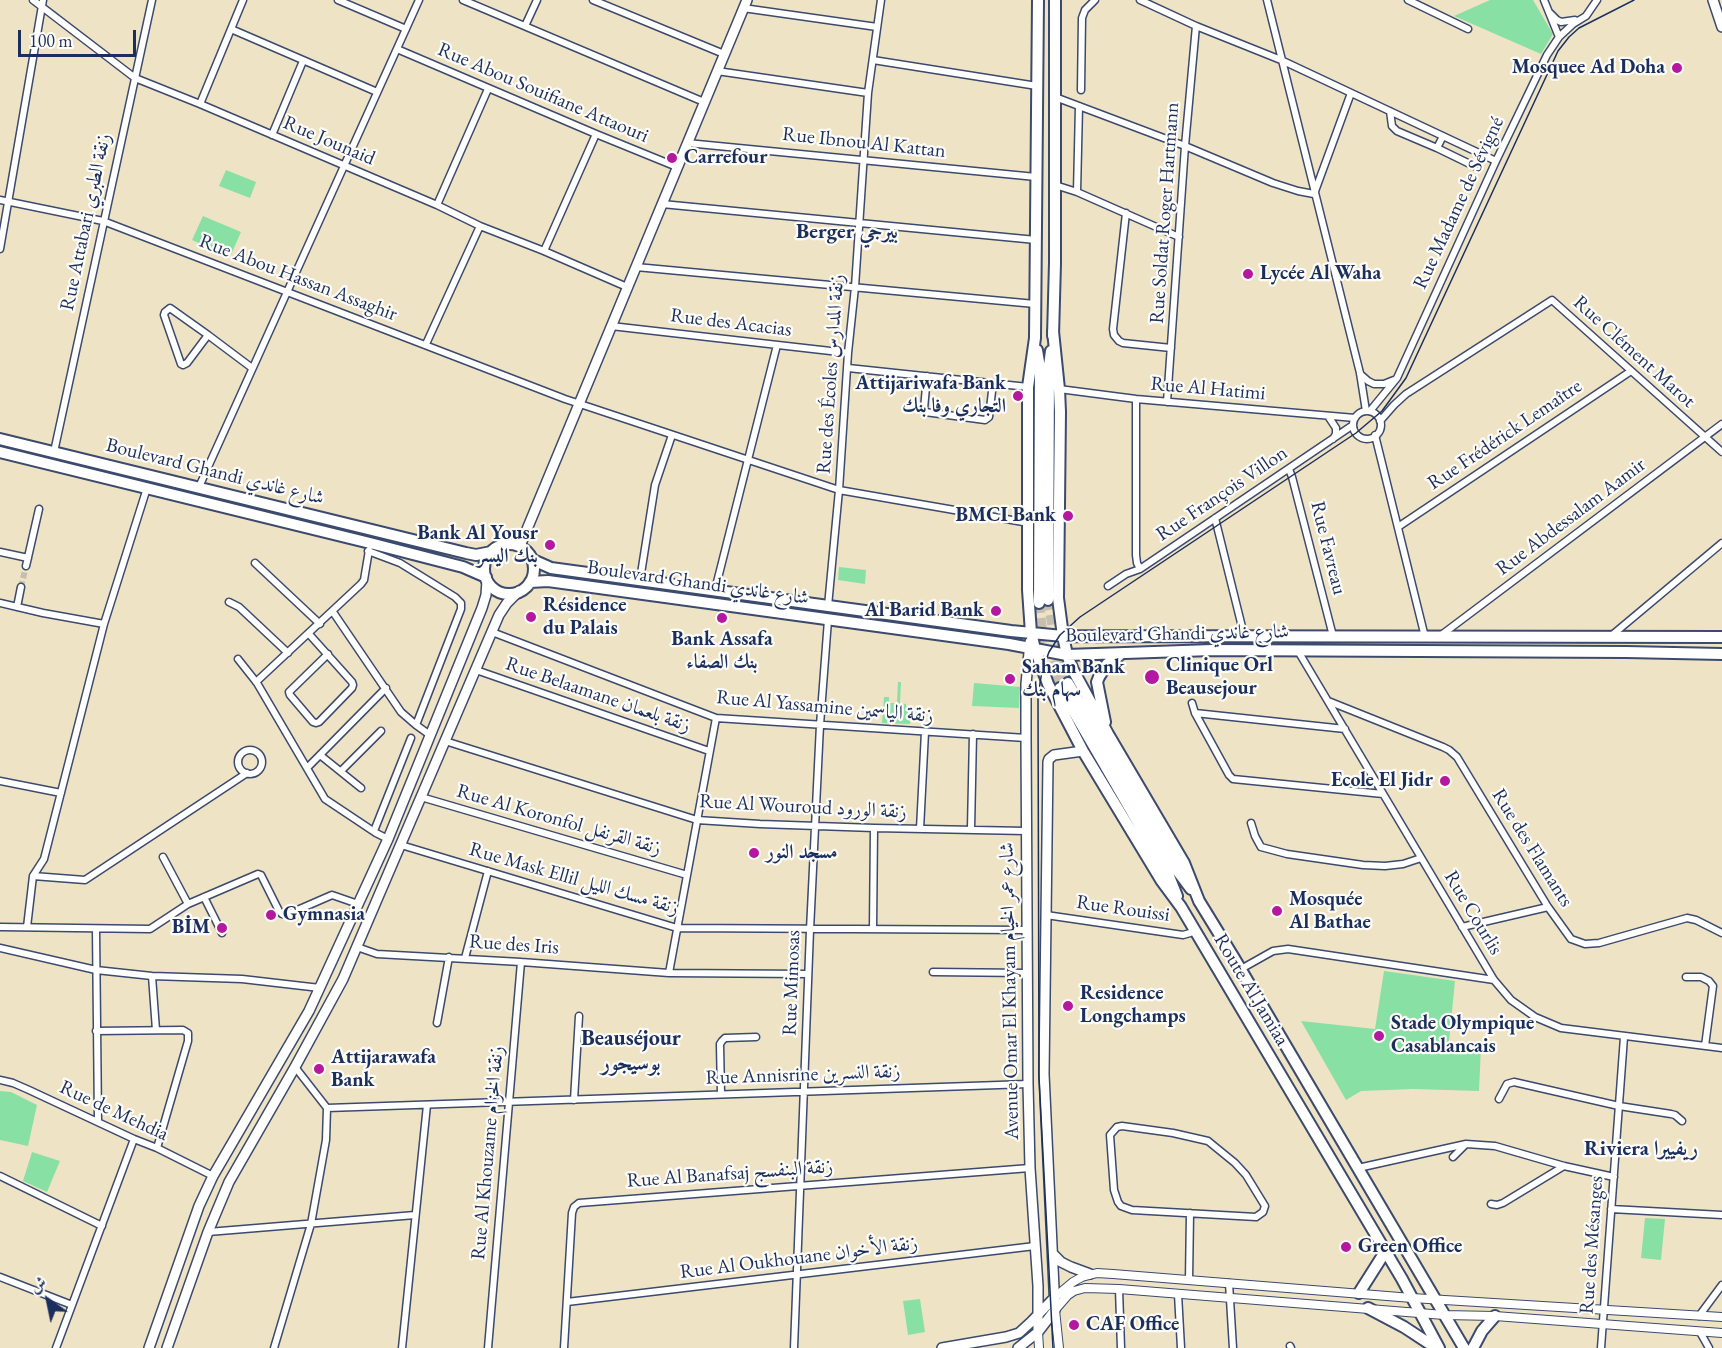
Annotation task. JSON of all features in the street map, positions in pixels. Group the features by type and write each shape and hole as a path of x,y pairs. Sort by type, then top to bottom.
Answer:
{"main road":[{"path":"1038,0 1035,338 1040,368 1044,601 1049,366 1053,331 1055,0"},
{"path":"1713,0 1722,27"},
{"path":"520,546 744,4"},
{"name":"Route Al Jamiaa","path":"1053,331 1059,389 1058,598 1067,656 1083,691 1184,863 1199,901 1464,1348"},
{"name":"Route Al Jamiaa","path":"1035,338 1028,387 1028,590 1032,649 1083,751 1156,873 1181,907 1412,1298 1437,1348"},
{"name":"Boulevard Ghandi شارع غاندي","path":"0,439 466,554 491,552"},
{"name":"Boulevard Ghandi شارع غاندي","path":"0,452 147,487 369,547 463,567 487,578"},
{"path":"149,1348 199,1206 213,1176 321,988 388,838 482,608 486,595 485,565 491,552 507,544 520,546 533,560 534,571 530,582 503,608 357,947 330,1004 236,1169 208,1232 166,1348"},
{"name":"Boulevard Ghandi شارع غاندي","path":"533,560 551,568 1063,636 1722,637"},
{"path":"487,578 493,587 500,591 507,593 519,591"},
{"name":"Boulevard Ghandi شارع غاندي","path":"530,582 548,581 1032,649 1067,656 1172,650 1722,654"},
{"name":"Avenue Omar El Khayam شارع عمر الخيام","path":"1032,649 1026,684 1027,973 1030,1168 1039,1314 1038,1332"},
{"path":"1108,734 1097,682 1107,664 1122,654"},
{"path":"1181,907 1169,876 1064,686 1176,869 1199,901"},
{"name":"Avenue Omar El Khayam شارع عمر الخيام","path":"1055,1310 1044,1074 1048,762 1054,755 1083,751"},
{"path":"1359,1293 1385,1252"},
{"path":"1053,1254 1071,1268 1090,1274"},
{"path":"942,1348 1013,1335 1023,1329 1055,1297"},
{"path":"1368,1308 1437,1348"},
{"path":"1018,1348 1038,1332 1055,1310"},
{"path":"1473,1348 1482,1331 1495,1316"}],"street":[{"name":"Rue Jounaid","path":"33,0 43,4 135,78 627,287"},
{"name":"Rue Attabari زنقة الطبري","path":"54,452 152,0"},
{"path":"200,104 243,0"},
{"path":"338,0 406,29"},
{"path":"199,487 419,0"},
{"path":"463,0 704,102"},
{"path":"525,26 537,0"},
{"path":"593,0 724,54"},
{"name":"Rue des Écoles زنقة المدارس","path":"828,606 855,287 868,93 881,0"},
{"path":"1081,90 1082,18 1085,10 1095,0"},
{"path":"1140,0 1196,26 1281,60 1496,161"},
{"path":"1267,0 1368,411"},
{"path":"1408,0 1467,29"},
{"path":"1544,0 1550,12 1561,22 1582,18"},
{"name":"Rue Madame de Sévigné","path":"1368,411 1397,378 1496,161 1545,60 1559,37 1582,18 1597,0"},
{"path":"0,249 43,4"},
{"path":"744,4 878,27"},
{"path":"1550,12 1552,23 1559,37"},
{"name":"Rue Soldat Roger Hartmann","path":"1167,402 1196,26"},
{"path":"231,29 377,92"},
{"name":"Rue Abou Souifiane Attaouri","path":"397,49 677,167"},
{"path":"873,60 1037,86"},
{"path":"272,135 303,61"},
{"path":"717,71 868,93"},
{"path":"437,206 488,89"},
{"path":"1314,194 1351,93"},
{"path":"1055,97 1185,146 1273,183 1314,194"},
{"path":"1077,192 1079,106"},
{"path":"1390,111 1392,126 1397,131 1473,166"},
{"path":"544,251 596,134"},
{"path":"1437,148 1443,136"},
{"name":"Rue Ibnou Al Kattan","path":"687,143 1036,177"},
{"path":"1055,185 1077,192 1179,237"},
{"name":"Rue Abou Hassan Assaghir","path":"0,200 104,221 579,404 839,490 1029,522"},
{"path":"662,204 1036,240"},
{"path":"1126,213 1114,335 1124,343 1171,348"},
{"path":"426,344 480,226"},
{"path":"636,267 1035,304"},
{"name":"Rue Clément Marot","path":"1380,421 1406,394 1552,300 1722,452"},
{"path":"208,334 187,363 181,364 164,315 165,312 170,308 208,334 252,368"},
{"name":"Rue des Acacias","path":"611,326 848,353"},
{"path":"715,590 777,345"},
{"path":"848,368 1028,387"},
{"name":"Rue Frédérick Lemaître","path":"1398,527 1631,371"},
{"path":"1359,373 1368,381 1376,384 1388,383 1397,378"},
{"path":"927,376 925,412 985,420 989,417 993,383"},
{"name":"Rue Al Hatimi","path":"1059,389 1136,399 1328,416 1354,422"},
{"path":"1136,399 1136,555 1140,569"},
{"path":"1368,411 1378,416 1380,421 1380,429 1369,438 1362,437 1355,432 1354,422 1359,413 1368,411"},
{"path":"1328,416 1336,428 1336,435 1333,439"},
{"name":"Rue François Villon","path":"1108,586 1126,574 1140,569 1333,439 1354,422"},
{"name":"Rue Abdessalam Aamir","path":"1440,637 1722,424"},
{"path":"640,580 654,485 672,435"},
{"path":"1375,435 1425,637"},
{"name":"Rue Favreau","path":"1289,469 1333,636"},
{"path":"27,927 33,876 44,859 104,624 147,487"},
{"path":"26,566 39,509"},
{"path":"1215,518 1244,635"},
{"path":"1611,636 1722,543"},
{"path":"256,682 361,584 369,547 457,598 461,606 416,725"},
{"path":"0,552 28,558"},
{"path":"255,563 320,624"},
{"path":"17,607 21,587"},
{"path":"229,602 239,607 288,653"},
{"path":"0,603 104,624"},
{"path":"333,612 401,712 430,735"},
{"name":"Rue Mimosas","path":"794,1348 810,930 820,725 828,620"},
{"name":"Rue Al Yassamine زنقة الياسمين","path":"492,632 716,718 1026,738"},
{"path":"309,633 328,654 353,685 316,723 289,692 328,654"},
{"name":"Rue Courlis","path":"1298,650 1494,980 1511,1000 1547,1023 1562,1028 1722,1048"},
{"path":"238,659 256,682 325,799 388,838"},
{"name":"Rue Belaamane زنقة بلعمان","path":"476,670 709,751"},
{"path":"307,768 386,688"},
{"name":"Rue des Flamants","path":"1328,701 1449,750 1457,757 1548,907 1566,934 1578,942 1599,943 1687,918 1692,918 1722,933"},
{"path":"1192,703 1195,713 1233,779 1383,794"},
{"path":"1195,713 1345,729"},
{"path":"669,973 716,718"},
{"path":"341,771 381,731"},
{"path":"920,829 925,732"},
{"path":"971,829 973,734"},
{"path":"374,831 411,738"},
{"name":"Rue Al Wouroud زنقة الورود","path":"445,741 697,820 874,828 1026,831"},
{"path":"320,755 361,788"},
{"path":"33,876 85,880 247,773"},
{"path":"0,781 61,792"},
{"name":"Rue Al Koronfol زنقة القرنفل","path":"421,797 687,875"},
{"path":"1251,823 1261,847 1287,854 1374,866 1391,866 1421,858"},
{"path":"873,929 874,828"},
{"name":"Rue Mask Ellil زنقة مسك الليل","path":"401,845 677,928 1028,930"},
{"path":"163,857 188,904"},
{"path":"465,958 488,871"},
{"path":"0,927 150,929 188,904 258,874 261,875 282,914 286,915 332,895 358,904"},
{"path":"204,897 222,933"},
{"path":"1462,927 1548,907"},
{"name":"Rue Rouissi","path":"1046,915 1183,935 1194,930"},
{"path":"96,929 98,1121"},
{"name":"Rue des Iris","path":"357,947 377,954 669,973 808,974"},
{"path":"0,948 96,970 152,976 242,979 321,988"},
{"path":"1241,969 1273,951 1288,949 1494,980"},
{"path":"437,1023 449,957"},
{"name":"Rue Al Khouzame زنقة الخزام","path":"488,1348 521,962"},
{"path":"933,972 1027,973"},
{"path":"152,976 156,1030"},
{"path":"1686,977 1701,977 1713,986 1705,1046"},
{"path":"574,1100 579,1016"},
{"path":"96,1031 183,1030 189,1036 157,1148"},
{"path":"721,1094 720,1044 725,1038 756,1037"},
{"name":"Rue des Mésanges","path":"1601,1348 1624,1037"},
{"path":"274,1348 311,1224 326,1140 327,1108 295,1067"},
{"name":"Rue de Mehdia","path":"0,1080 29,1090 98,1121 213,1176"},
{"path":"1499,1099 1507,1084 1514,1082 1619,1106 1671,1114 1682,1121"},
{"name":"Rue Annisrine زنقة النسرين","path":"327,1108 1028,1084"},
{"path":"402,1348 427,1105"},
{"path":"1135,1126 1208,1142 1235,1163 1246,1175 1265,1206 1263,1212 1256,1217 1190,1213 1132,1210 1118,1202 1114,1190 1110,1135 1117,1127 1135,1126"},
{"path":"56,1348 134,1139"},
{"path":"1358,1168 1466,1144 1495,1146 1564,1166 1614,1177"},
{"path":"1453,1157 1466,1144"},
{"path":"1491,1204 1503,1203 1564,1166"},
{"name":"Rue Al Banafsaj زنقة البنفسج","path":"564,1348 572,1213 574,1207 579,1203 1030,1168"},
{"path":"0,1176 102,1226"},
{"path":"1611,1209 1722,1215"},
{"path":"1190,1213 1190,1280"},
{"path":"208,1232 416,1215"},
{"name":"Rue Al Oukhouane زنقة الأخوان","path":"567,1302 1035,1246"},
{"path":"1055,1297 1073,1282 1090,1274 1113,1274 1412,1298 1722,1317"},
{"path":"0,1277 72,1305"},
{"path":"1229,1283 1233,1348"},
{"path":"1699,1316 1722,1285"},
{"path":"1055,1310 1068,1295 1079,1289 1119,1289 1443,1315 1495,1316 1722,1333"},
{"path":"1119,1289 1121,1348"},
{"path":"1178,1294 1181,1348"},
{"name":"Avenue Omar El Khayam شارع عمر الخيام","path":"1055,1310 1059,1348"},
{"name":"Avenue Omar El Khayam شارع عمر الخيام","path":"1038,1332 1039,1348"},
{"path":"1700,1332 1709,1348"}],"green space":[{"path":"1490,0 1533,0 1553,34 1541,54 1454,16"},
{"path":"226,170 256,182 250,198 219,186"},
{"path":"203,216 241,232 230,257 192,240"},
{"path":"839,567 866,570 865,584 838,580"},
{"path":"898,682 901,682 900,703 911,707 910,724 882,723 884,697 889,697 889,703 897,703"},
{"path":"974,683 1020,687 1019,708 972,706"},
{"name":"Stade Olympique Casablancais","path":"1384,971 1455,981 1449,1042 1454,1042 1454,1046 1481,1047 1479,1091 1413,1089 1361,1091 1346,1100 1301,1021 1375,1029"},
{"path":"0,1091 11,1092 37,1105 28,1146 0,1140"},
{"path":"32,1152 60,1161 47,1192 23,1181"},
{"path":"1645,1218 1665,1219 1661,1260 1641,1258"},
{"path":"920,1299 925,1332 908,1335 903,1301"}],"tunnel":[{"path":"21,587 26,566"},
{"path":"1048,600 1057,651 1068,683"},
{"path":"1039,603 1043,641 1060,688"}],"tram line":[{"path":"1053,1348 1039,1077 1038,696 1042,671 1049,652 1060,635 1080,617 1356,433 1382,411 1406,378 1558,51 1579,28 1634,0"}],"place":[{"name":"Mosquee Ad Doha","path":"1677,68"},
{"name":"Carrefour","path":"672,158"},
{"name":"Lycée Al Waha","path":"1248,274"},
{"name":"Attijariwafa Bank التجاري وفا بنك","path":"1018,396"},
{"name":"BMCI Bank","path":"1068,516"},
{"name":"Bank Al Yousr بنك اليسر","path":"550,545"},
{"name":"Al Barid Bank","path":"996,611"},
{"name":"Résidence du Palais","path":"531,617"},
{"name":"Bank Assafa بنك الصفاء","path":"722,618"},
{"name":"Clinique Orl Beausejour","path":"1152,677"},
{"name":"Saham Bank سهام بنك","path":"1010,679"},
{"name":"Ecole El Jidr","path":"1445,781"},
{"name":"مسجد النور","path":"754,853"},
{"name":"Mosquée Al Bathae","path":"1277,911"},
{"name":"Gymnasia","path":"271,915"},
{"name":"BİM","path":"222,928"},
{"name":"Residence Longchamps","path":"1068,1006"},
{"name":"Stade Olympique Casablancais","path":"1379,1036"},
{"name":"Attijarawafa Bank","path":"319,1069"},
{"name":"Green Office","path":"1346,1247"},
{"name":"CAF Office","path":"1074,1325"}],"district":[{"name":"Berger بيرجي","path":"847,232"},
{"name":"Beauséjour بوسيجور","path":"631,1052"},
{"name":"Riviera ريفييرا","path":"1641,1149"}]}
